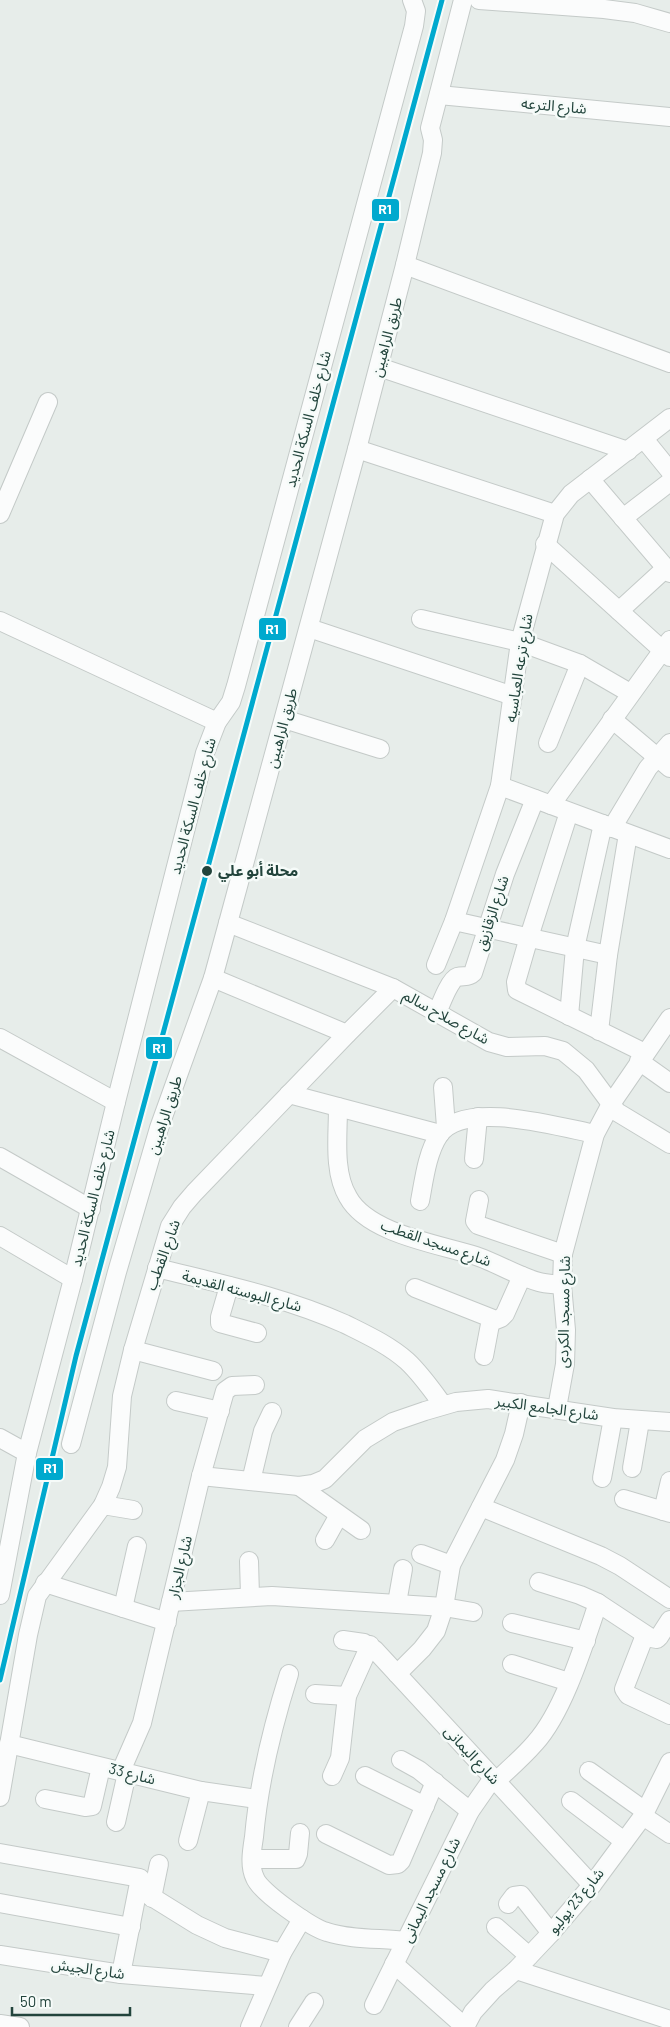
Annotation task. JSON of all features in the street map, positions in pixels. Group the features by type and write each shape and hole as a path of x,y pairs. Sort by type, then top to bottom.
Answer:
{"street":[{"name":"شارع خلف السكة الحديد","path":"0,1595 3,1560 27,1453 73,1280 116,1102 205,753 217,722 231,702 236,686 414,26 416,11 412,0"},
{"path":"479,0 604,9 635,13 670,23"},
{"name":"طريق الراهبين","path":"71,1444 117,1272 159,1128 212,978 228,923 358,449 406,266 432,152 433,140 430,128 462,2"},
{"name":"شارع الترعه","path":"439,95 670,117"},
{"path":"406,266 670,363"},
{"path":"379,367 628,451"},
{"path":"0,514 48,402"},
{"name":"شارع ترعه العباسيه","path":"436,965 454,921 500,786 520,642 555,514 571,494 670,418"},
{"path":"644,439 670,471"},
{"path":"358,449 555,514"},
{"path":"590,479 668,570 619,611"},
{"path":"623,518 670,482"},
{"path":"546,544 619,611 667,649"},
{"path":"421,619 520,642 580,664 630,693"},
{"path":"0,621 217,722"},
{"path":"309,628 513,696"},
{"name":"شارع الزقازيق","path":"437,1013 453,979 473,973 505,874 543,802 667,649"},
{"path":"548,743 580,664"},
{"path":"284,719 380,749"},
{"path":"612,719 664,763"},
{"path":"664,763 670,743"},
{"path":"569,1016 576,948 615,828 648,768 664,763"},
{"path":"500,786 670,849"},
{"path":"569,812 516,982 517,990 599,1031 642,1057 670,1083"},
{"path":"599,1031 608,955 615,828"},
{"path":"454,921 608,955"},
{"name":"شارع صلاح سالم","path":"228,923 393,988 489,1042 507,1047 545,1046 563,1051 586,1070 617,1112 670,1144"},
{"path":"212,978 347,1034"},
{"name":"شارع القطب","path":"45,1583 103,1504 111,1487 117,1467 122,1396 156,1268 170,1226 182,1207 393,988"},
{"name":"شارع مسجد الكردى","path":"557,1408 565,1364 566,1338 562,1285 563,1254 595,1134 611,1104 642,1057 669,1023"},
{"path":"0,1038 116,1102"},
{"path":"420,1201 434,1145 443,1130 444,1087"},
{"path":"289,1094 338,1108 443,1130 459,1121 496,1116 595,1134"},
{"name":"شارع مسجد القطب","path":"338,1108 339,1174 347,1197 360,1214 381,1226 440,1247 476,1256 540,1283 562,1285"},
{"path":"474,1159 478,1117"},
{"path":"0,1156 91,1209"},
{"path":"479,1200 475,1220 478,1226 563,1254"},
{"path":"0,1236 73,1280"},
{"name":"شارع البوسته القديمة","path":"156,1268 277,1297 319,1312 385,1344 414,1368 427,1382 443,1405"},
{"path":"414,1288 491,1319 501,1318 505,1314 522,1276"},
{"path":"229,1286 220,1323 257,1333"},
{"path":"484,1356 491,1319"},
{"path":"133,1350 213,1372"},
{"name":"شارع الجزار","path":"116,1822 124,1772 142,1723 201,1476 225,1391 228,1388 255,1385"},
{"name":"شارع الجامع الكبير","path":"299,1486 313,1484 325,1479 365,1439 393,1422 443,1405 488,1399 613,1418 640,1421 670,1421"},
{"path":"176,1401 220,1411"},
{"path":"397,1674 422,1649 436,1631 444,1607 451,1565 505,1460 514,1434 521,1403"},
{"path":"251,1481 263,1431 272,1412"},
{"path":"602,1478 613,1418"},
{"path":"632,1468 640,1421"},
{"path":"0,1438 27,1453"},
{"path":"201,1476 299,1486 361,1530"},
{"path":"624,1498 667,1512 670,1480"},
{"path":"103,1504 132,1510"},
{"path":"481,1507 601,1556 620,1566 670,1600"},
{"path":"325,1540 339,1515"},
{"path":"124,1608 137,1546"},
{"path":"421,1554 451,1565"},
{"path":"249,1561 250,1596"},
{"path":"397,1603 403,1569"},
{"path":"539,1582 580,1594 598,1603 645,1635 657,1639 670,1620"},
{"path":"0,1797 31,1619 37,1596 45,1583 167,1622"},
{"path":"171,1602 250,1596 397,1603 444,1607 473,1612"},
{"name":"شارع مسجد اليمانى","path":"374,2005 470,1811 495,1779 536,1742 551,1720 586,1641 598,1603"},
{"path":"512,1622 586,1641"},
{"path":"645,1635 624,1689 628,1695 670,1715"},
{"path":"332,1776 340,1758 347,1696 370,1645 364,1642 343,1640"},
{"name":"شارع اليمانى","path":"370,1645 592,1885"},
{"path":"512,1664 569,1682"},
{"path":"289,1674 263,1763 257,1799 252,1865 254,1878 262,1888 302,1919 326,1932 406,1941"},
{"path":"315,1694 347,1696"},
{"name":"شارع 33","path":"9,1744 201,1791 257,1799"},
{"path":"401,1760 435,1782 470,1811"},
{"name":"شارع 23 يوليو","path":"465,2027 473,2012 551,1933 592,1885 644,1814 670,1762"},
{"path":"46,1799 85,1808 92,1806 101,1767"},
{"path":"589,1771 670,1834"},
{"path":"365,1776 425,1806"},
{"path":"326,1834 394,1866 402,1861 435,1782"},
{"path":"188,1841 201,1791"},
{"path":"571,1801 624,1841"},
{"path":"252,1865 296,1859 300,1833"},
{"path":"0,1854 139,1878 144,1889 197,1926 225,1938 282,1954"},
{"path":"121,1974 131,1927 144,1889 159,1864"},
{"path":"508,1904 514,1896 520,1895 551,1933"},
{"path":"0,1903 131,1927"},
{"path":"255,2025 267,1986 282,1954 302,1919"},
{"path":"496,1927 529,1956"},
{"name":"شارع الجيش","path":"0,1955 121,1974 267,1986"},
{"path":"394,1964 465,2027"},
{"path":"516,1970 670,2020"},
{"path":"298,2027 314,2002"},
{"path":"0,2024 20,2027"}],"transit line":[{"name":"R1","path":"0,1680 76,1356 442,0"}],"place":[{"name":"محلة أبو علي","path":"207,871"}]}
